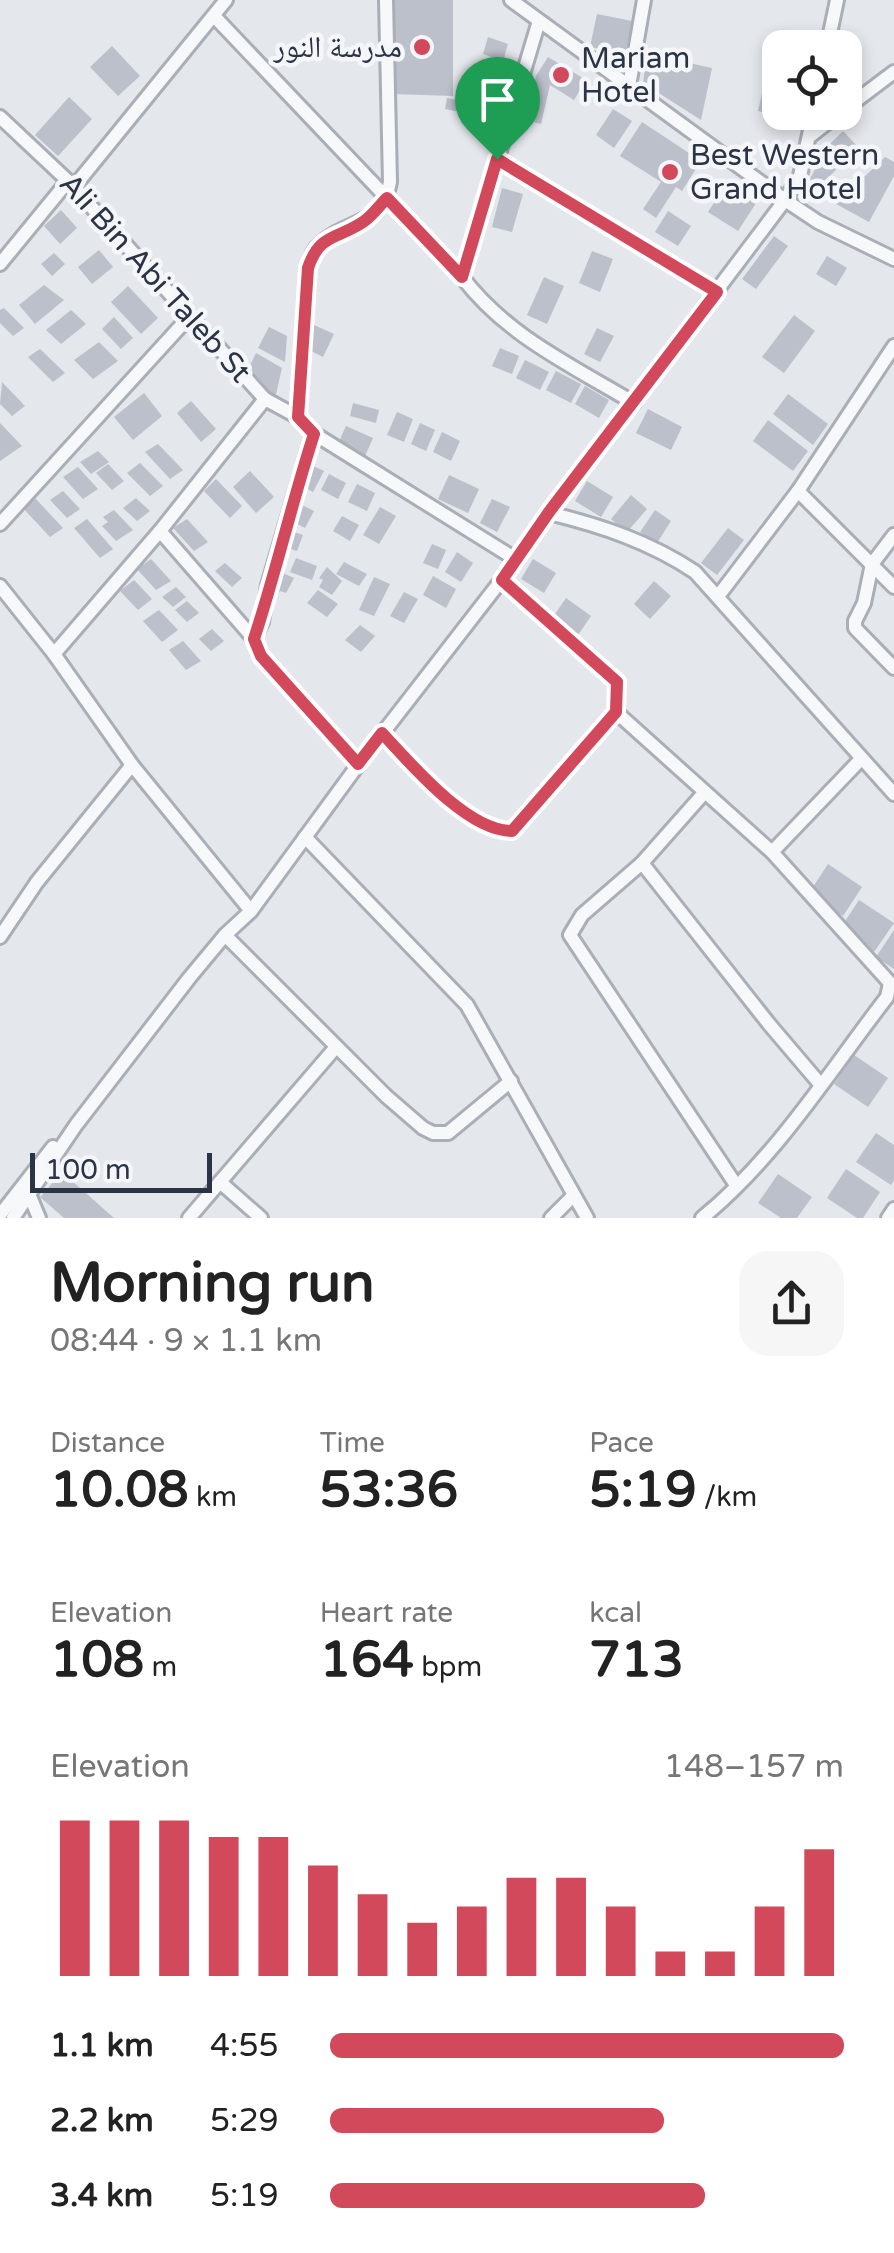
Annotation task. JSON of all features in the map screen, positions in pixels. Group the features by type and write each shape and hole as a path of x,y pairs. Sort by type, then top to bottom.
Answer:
{"street":[{"path":"0,264 226,0"},
{"path":"298,417 308,268 314,252 320,244 366,220 387,198 390,182 386,0"},
{"path":"511,0 785,200 818,222 894,259"},
{"path":"628,86 644,0"},
{"path":"832,30 838,0"},
{"path":"214,16 462,277 483,305 510,328 634,402"},
{"path":"462,277 538,21"},
{"path":"862,96 894,72"},
{"name":"Ali Bin Abi Taleb St","path":"0,117 70,184 265,399 298,417 314,434 517,560"},
{"path":"9,1215 29,1194 76,1124 225,935 251,911 785,200 800,176 810,130"},
{"path":"809,137 818,130"},
{"path":"497,159 717,292"},
{"path":"0,524 188,318"},
{"path":"719,595 798,491 894,346"},
{"path":"54,654 160,531 265,399"},
{"path":"254,639 314,434"},
{"path":"798,491 894,588"},
{"path":"549,512 594,524 668,554 695,572 894,794"},
{"path":"160,531 254,639 261,656 358,764"},
{"path":"894,536 872,564 856,628 894,668"},
{"path":"382,733 442,794 477,819 512,831 616,712 617,682 502,580"},
{"path":"0,586 54,654 132,765 251,911"},
{"path":"616,712 772,852 890,983 887,996 778,1140 702,1218"},
{"path":"772,852 860,759"},
{"path":"0,937 37,882 132,765"},
{"path":"704,793 642,863 582,915 571,930 571,941 736,1186"},
{"path":"305,838 467,1006 572,1198 587,1218"},
{"path":"642,863 820,1084"},
{"path":"225,935 386,1096 433,1133 454,1130 511,1081"},
{"path":"188,1218 336,1046"},
{"path":"9,1215 48,1153 76,1124"},
{"path":"220,1182 261,1218"},
{"path":"29,1194 39,1218"},
{"path":"551,1218 572,1198"},
{"path":"888,1218 894,1210"}],"building":[{"name":"مدرسة النور","path":"391,0 453,0 453,96 392,94"},
{"path":"597,14 632,21 625,54 590,47"},
{"path":"488,37 508,44 503,61 483,54"},
{"path":"112,46 140,76 118,96 90,67"},
{"path":"647,54 712,68 701,120 643,83"},
{"path":"548,57 586,80 574,100 550,85 541,124 526,120 536,76"},
{"path":"69,97 92,119 58,156 35,135"},
{"path":"447,98 473,103 471,114 445,109"},
{"path":"613,109 632,121 614,148 596,135"},
{"name":"Best Western Grand Hotel","path":"642,122 701,161 682,191 676,187 656,218 643,209 661,182 620,156"},
{"path":"843,131 857,146 840,162 826,148"},
{"path":"822,155 836,170 815,190 808,183"},
{"path":"885,157 894,162 894,176 869,222 836,204"},
{"path":"729,180 758,200 738,231 708,212"},
{"path":"502,188 523,194 512,232 492,227"},
{"path":"61,210 77,228 60,244 44,226"},
{"path":"668,211 691,226 678,246 655,232"},
{"path":"774,236 788,246 756,289 742,279"},
{"path":"99,250 113,267 92,284 78,267"},
{"path":"592,251 613,259 600,292 579,283"},
{"path":"54,253 65,264 52,276 41,264"},
{"path":"827,256 847,268 836,286 816,274"},
{"path":"544,277 564,286 547,324 527,315"},
{"path":"44,285 64,300 35,324 19,305"},
{"path":"128,286 158,318 141,334 111,302"},
{"path":"4,308 24,328 13,336 0,323 0,310"},
{"path":"71,310 86,324 61,344 46,330"},
{"path":"794,315 815,331 784,373 762,357"},
{"path":"114,317 133,338 121,349 102,329"},
{"path":"314,325 334,334 323,357 303,347"},
{"path":"269,327 287,336 285,362 258,348"},
{"path":"597,328 614,336 600,362 584,354"},
{"path":"99,342 118,361 93,379 74,360"},
{"path":"500,348 519,356 512,374 492,366"},
{"path":"40,349 65,373 53,382 28,357"},
{"path":"256,353 282,368 274,403 245,376"},
{"path":"525,360 549,372 540,390 516,378"},
{"path":"556,371 581,384 571,403 546,390"},
{"path":"2,382 25,406 12,416 0,404"},
{"path":"585,386 609,400 599,418 575,404"},
{"path":"144,393 162,416 133,440 114,417"},
{"path":"788,394 828,424 813,445 773,414"},
{"path":"191,401 216,429 201,442 177,413"},
{"path":"353,403 379,410 376,423 350,416"},
{"path":"648,409 682,427 671,450 636,433"},
{"path":"397,412 413,419 404,442 387,435"},
{"path":"768,420 808,451 793,471 753,441"},
{"path":"0,423 22,446 0,461"},
{"path":"420,423 435,430 426,451 411,444"},
{"path":"346,426 373,438 365,456 338,444"},
{"path":"442,432 460,441 451,461 433,452"},
{"path":"158,444 183,470 170,479 145,452"},
{"path":"98,451 109,462 91,474 80,462"},
{"path":"140,463 163,486 150,496 127,473"},
{"path":"108,464 124,481 112,490 96,473"},
{"path":"309,464 324,471 313,492 299,484"},
{"path":"78,467 98,489 83,499 63,477"},
{"path":"250,471 274,497 256,513 233,487"},
{"path":"329,474 346,483 338,499 321,490"},
{"path":"449,475 479,489 468,513 438,499"},
{"path":"216,479 242,506 230,518 204,491"},
{"path":"587,481 613,497 601,517 575,501"},
{"path":"357,484 375,493 367,511 348,502"},
{"path":"63,491 80,509 67,518 50,500"},
{"path":"631,495 647,509 627,532 611,519"},
{"path":"35,498 63,528 50,537 22,507"},
{"path":"136,498 150,511 137,521 123,508"},
{"path":"492,499 510,507 497,532 480,523"},
{"path":"296,502 314,511 305,528 287,519"},
{"path":"380,507 396,516 379,544 363,535"},
{"path":"114,510 133,530 116,541 102,526 108,522 103,517"},
{"path":"655,510 671,521 657,543 640,532"},
{"path":"342,516 359,525 350,541 333,531"},
{"path":"87,519 113,549 100,558 74,528"},
{"path":"187,519 208,542 194,551 173,528"},
{"path":"728,528 744,540 717,575 701,563"},
{"path":"288,530 303,535 297,551 281,546"},
{"path":"432,544 446,550 438,569 423,563"},
{"path":"457,552 473,563 461,582 445,572"},
{"path":"296,558 317,566 312,580 290,572"},
{"path":"151,559 171,581 156,590 137,569"},
{"path":"533,559 556,573 544,593 521,579"},
{"path":"344,562 367,574 359,586 336,574"},
{"path":"225,563 242,578 232,587 215,571"},
{"path":"327,567 342,581 332,595 319,587 323,580 319,578"},
{"path":"276,570 294,578 286,593 267,589"},
{"path":"433,576 456,589 446,608 423,595"},
{"path":"374,577 390,584 374,616 359,610"},
{"path":"134,580 152,599 138,610 120,591"},
{"path":"654,581 671,596 650,619 634,604"},
{"path":"176,587 186,597 173,607 162,597"},
{"path":"318,590 338,604 327,617 307,603"},
{"path":"404,592 418,599 404,623 390,616"},
{"path":"566,598 591,616 578,635 553,617"},
{"path":"187,601 199,613 187,622 175,610"},
{"path":"159,610 178,630 162,642 143,621"},
{"path":"360,625 375,636 361,652 345,640"},
{"path":"212,629 224,641 211,651 199,639"},
{"path":"183,641 201,661 186,670 169,650"},
{"path":"828,864 862,887 843,916 809,893"},
{"path":"859,900 894,923 874,952 840,929"},
{"path":"894,930 894,969 876,957"},
{"path":"854,1055 888,1078 868,1107 834,1084"},
{"path":"876,1133 894,1145 891,1185 856,1162"},
{"path":"846,1169 880,1192 863,1218 827,1198"},
{"path":"62,1172 114,1218 64,1218 40,1197"},
{"path":"778,1174 812,1197 797,1218 781,1218 758,1203"}],"place":[{"name":"مدرسة النور","path":"422,47"},
{"name":"Mariam Hotel","path":"561,75"},
{"name":"Best Western Grand Hotel","path":"670,172"}],"route":[{"path":"497,159 717,292 549,512 502,580 617,682 616,712 512,831 477,819 442,794 382,733 358,764 261,656 254,639 314,434 298,417 308,268 314,252 335,234 366,220 387,198 462,277 497,159"}]}
